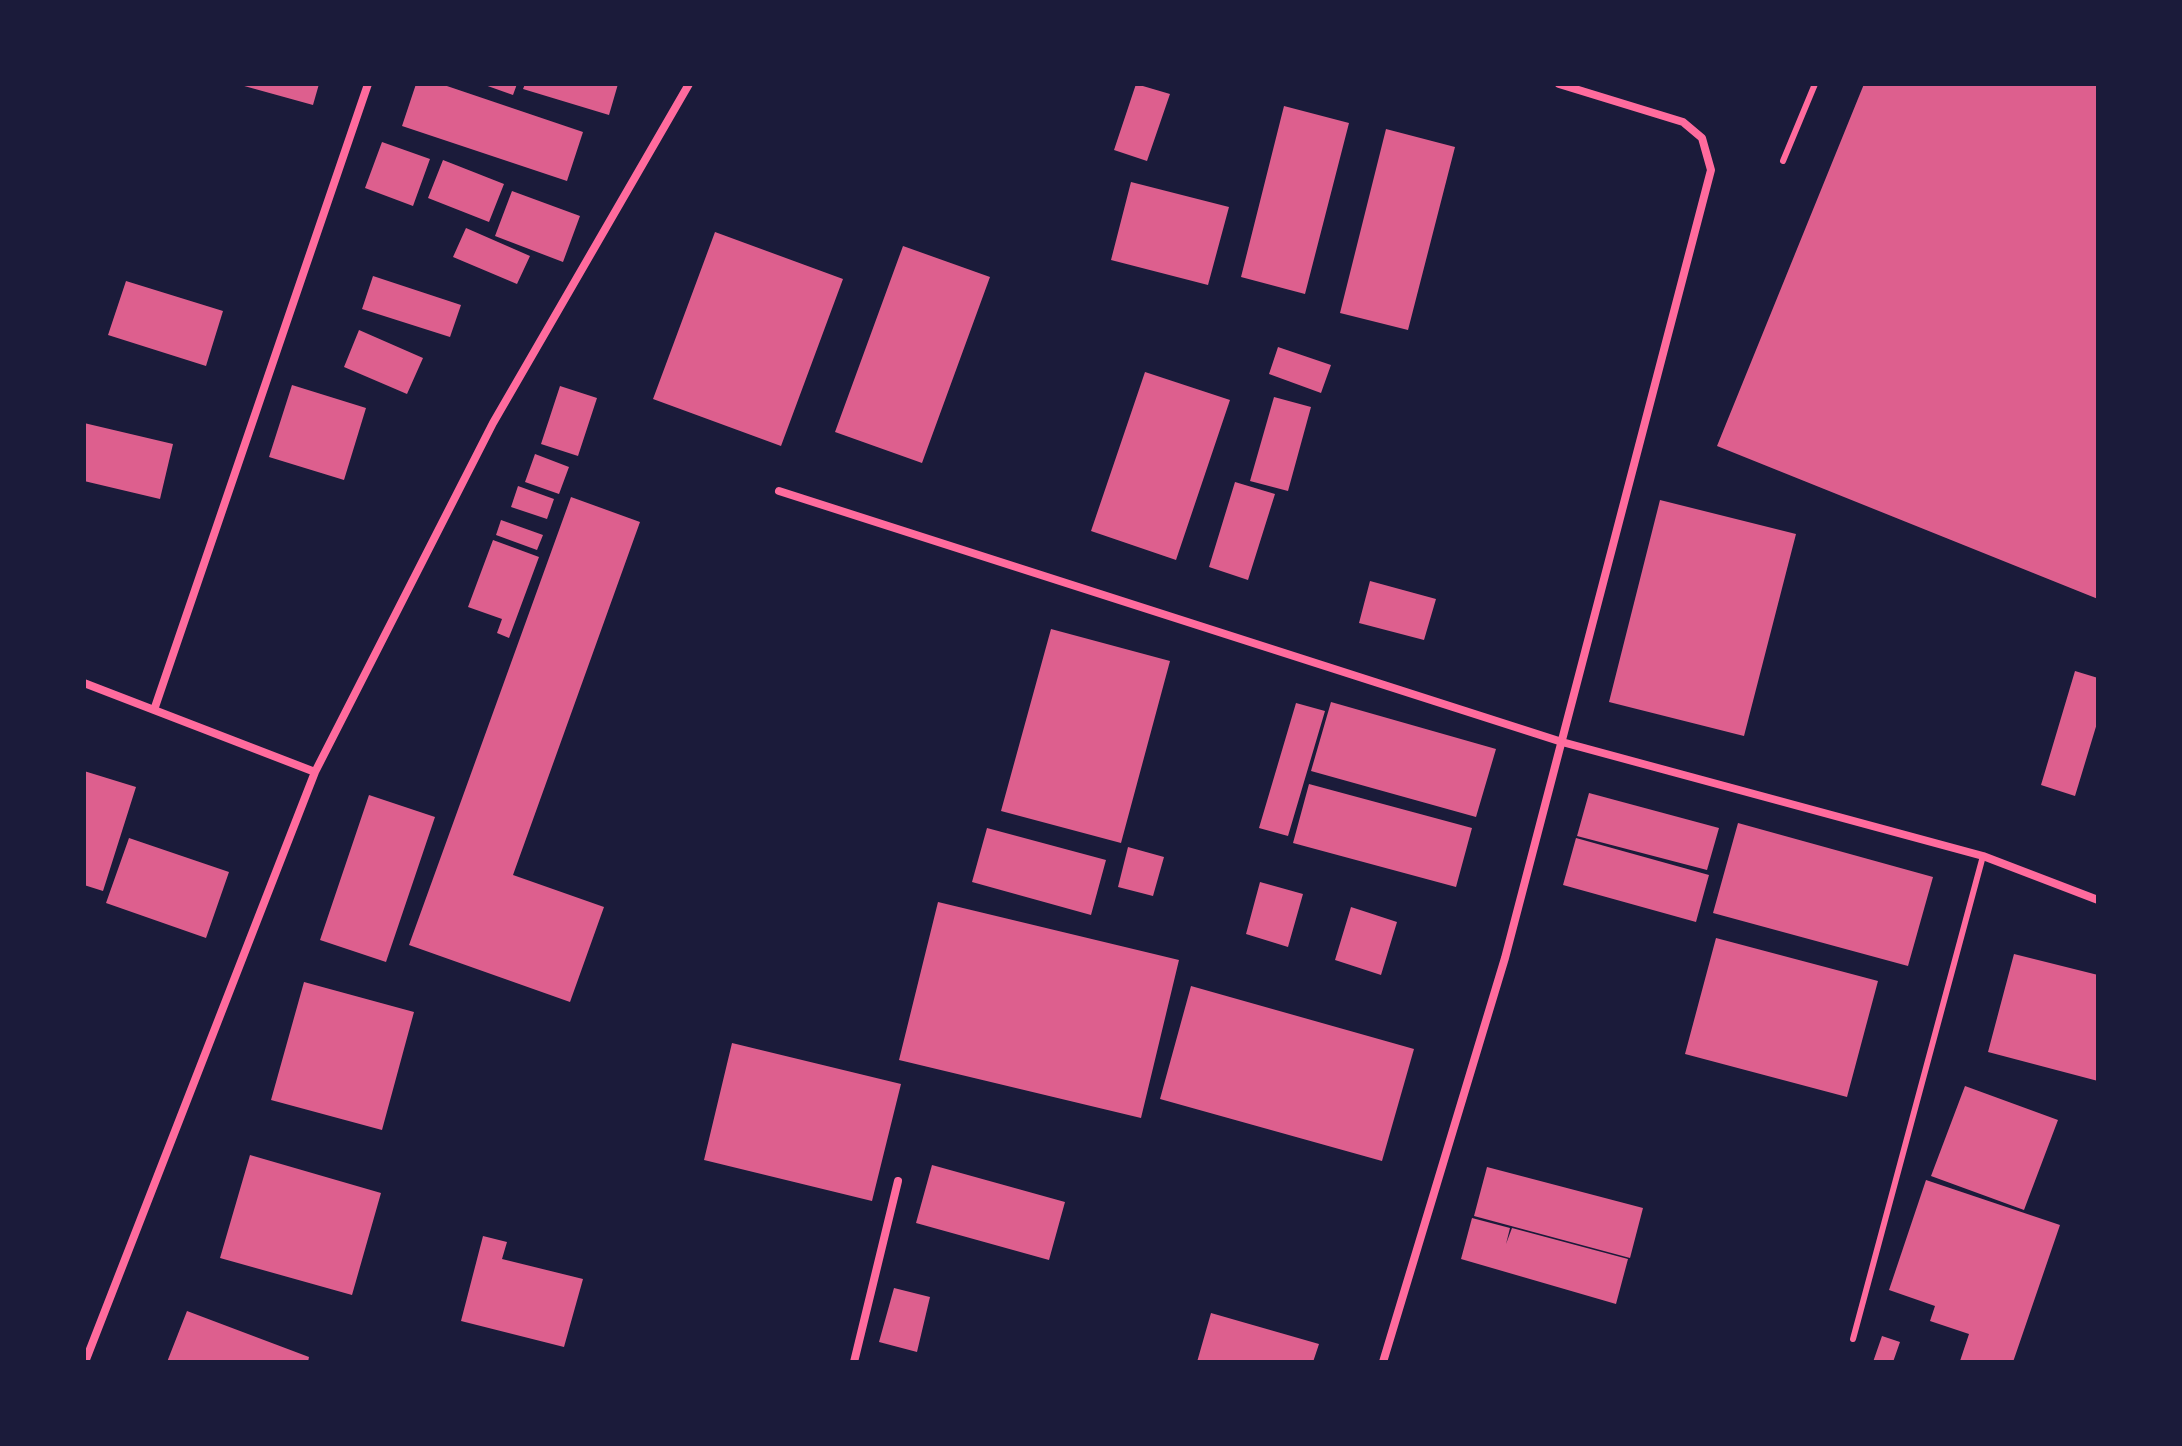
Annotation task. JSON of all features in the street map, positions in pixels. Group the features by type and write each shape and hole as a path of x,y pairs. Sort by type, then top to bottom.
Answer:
{"street":[{"path":"154,710 368,84"},
{"path":"85,1362 315,772 493,423 689,84"},
{"path":"1383,1362 1505,958 1711,170 1702,138 1683,122 1559,84"},
{"path":"779,491 1562,742 1983,856 2098,900"},
{"path":"84,683 315,772"},
{"path":"854,1362 898,1181"}],"lane":[{"path":"1783,161 1815,84"},
{"path":"1853,1339 1983,856"}],"building":[{"path":"237,84 319,84 313,105"},
{"path":"416,84 441,84 583,132 567,181 402,126"},
{"path":"482,84 517,84 513,95"},
{"path":"525,84 618,84 609,115 523,89"},
{"path":"1136,84 1170,94 1147,161 1114,150"},
{"path":"1864,84 2098,84 2098,599 1717,446"},
{"path":"1284,106 1349,123 1305,294 1241,277"},
{"path":"1386,129 1455,147 1408,330 1340,313"},
{"path":"382,142 430,159 413,206 365,188"},
{"path":"443,160 504,184 489,222 428,198"},
{"path":"1131,182 1229,207 1208,285 1111,260"},
{"path":"512,191 580,216 563,262 495,236"},
{"path":"466,228 530,256 517,284 453,257"},
{"path":"715,232 843,279 781,446 653,399"},
{"path":"903,246 990,277 922,463 835,432"},
{"path":"373,276 461,305 450,337 362,309"},
{"path":"126,281 223,311 206,366 108,335"},
{"path":"359,330 423,358 407,394 344,367"},
{"path":"1278,347 1331,365 1321,393 1269,374"},
{"path":"1145,372 1230,400 1176,560 1091,531"},
{"path":"292,385 366,408 344,480 269,457"},
{"path":"560,386 597,398 578,456 541,444"},
{"path":"1274,397 1311,407 1288,491 1250,481"},
{"path":"84,423 173,444 160,499 84,481"},
{"path":"535,454 569,467 559,494 525,482"},
{"path":"1235,482 1275,494 1248,580 1209,567"},
{"path":"518,486 554,499 547,519 511,507"},
{"path":"571,497 640,522 513,875 604,907 570,1002 409,945"},
{"path":"1660,500 1796,534 1744,736 1609,702"},
{"path":"501,520 543,535 537,550 496,535"},
{"path":"493,540 539,557 509,638 497,633 502,619 468,607"},
{"path":"1370,581 1436,599 1424,640 1359,623"},
{"path":"1051,629 1170,661 1121,843 1001,811"},
{"path":"2075,671 2098,678 2098,720 2075,796 2041,785"},
{"path":"1331,702 1496,749 1476,817 1311,771"},
{"path":"1296,703 1325,711 1288,836 1259,828"},
{"path":"84,771 136,787 103,891 84,885"},
{"path":"1309,784 1472,828 1456,887 1293,843"},
{"path":"1589,793 1719,828 1707,870 1577,836"},
{"path":"369,795 435,817 386,962 320,940"},
{"path":"1738,823 1933,877 1908,966 1713,913"},
{"path":"987,828 1106,860 1091,915 972,882"},
{"path":"129,838 229,872 206,938 106,903"},
{"path":"1576,838 1709,875 1696,922 1563,885"},
{"path":"1128,847 1164,857 1153,896 1118,887"},
{"path":"1260,882 1303,894 1288,947 1246,934"},
{"path":"938,902 1179,960 1141,1118 899,1060"},
{"path":"1351,907 1397,922 1381,975 1335,960"},
{"path":"1716,938 1878,981 1847,1097 1685,1054"},
{"path":"2014,954 2098,975 2098,1081 1988,1052"},
{"path":"304,982 414,1012 382,1130 271,1100"},
{"path":"1191,986 1414,1049 1382,1161 1160,1099"},
{"path":"732,1043 901,1084 872,1201 704,1160"},
{"path":"1965,1086 2058,1120 2024,1210 1931,1176"},
{"path":"250,1155 381,1193 352,1295 220,1258"},
{"path":"932,1165 1065,1202 1049,1260 916,1223"},
{"path":"1487,1167 1643,1208 1630,1258 1474,1216"},
{"path":"1926,1180 2060,1225 2013,1362 1960,1361 1969,1334 1930,1321 1935,1306 1889,1290"},
{"path":"1472,1218 1510,1228 1506,1244 1512,1228 1628,1259 1616,1304 1461,1259"},
{"path":"483,1236 507,1242 502,1259 583,1279 564,1347 461,1321"},
{"path":"894,1288 930,1297 917,1352 879,1342"},
{"path":"187,1311 309,1357 308,1362 167,1362"},
{"path":"1211,1313 1319,1344 1313,1362 1197,1362"},
{"path":"1882,1336 1900,1342 1893,1362 1873,1362"}]}
